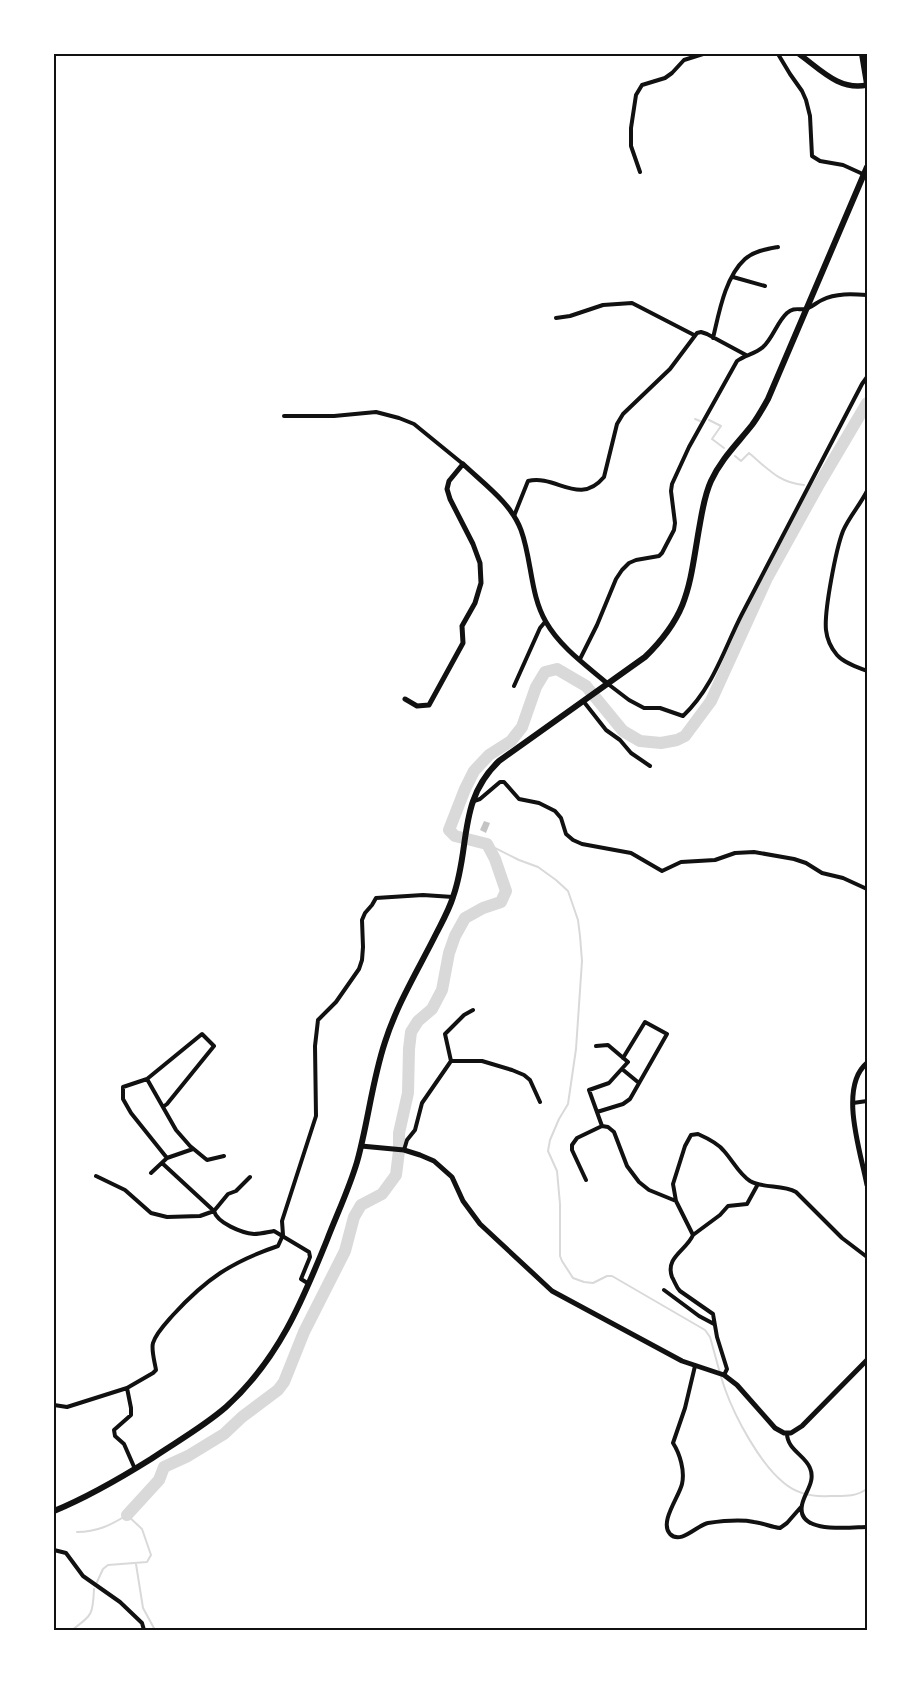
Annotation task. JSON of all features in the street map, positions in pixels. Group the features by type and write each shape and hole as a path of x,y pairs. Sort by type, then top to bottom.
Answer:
{"highway":[{"path":"862,54 867,84"},
{"path":"54,1510 86,1497 206,1422 241,1391 278,1345 294,1318 347,1192 361,1146 373,1086 393,1018 453,898 460,871 472,802 481,783 489,770 499,760 598,692 645,657 668,633 682,610 689,587 704,501 711,480 723,460 751,426 768,399 867,167"}],"main road":[{"path":"799,54 836,81 849,86 867,84"}],"street":[{"path":"640,172 631,146 630,128 636,95 642,85 665,78 684,60 703,54"},
{"path":"778,54 802,90 806,100 810,116 812,156 820,161 843,165 865,174"},
{"path":"713,338 720,306 737,269 746,258 756,252 778,247"},
{"path":"733,277 765,286"},
{"path":"580,659 597,625 616,579 622,570 629,563 636,560 659,556 662,553 674,530 672,484 689,447 736,361 765,346 787,313 796,308 806,309 834,296 867,295"},
{"path":"556,318 570,316 603,305 632,303 694,335"},
{"path":"514,516 528,480 538,478 570,489 585,490 599,483 604,477 617,424 623,414 670,368 694,335 701,332 746,355"},
{"path":"284,416 334,416 376,412 414,424 463,464 502,501 514,516 521,530 538,605 545,622 560,641 629,700 644,708 660,708 683,716 715,675 735,628 867,377"},
{"path":"405,699 418,706 429,705 462,643 462,626 475,603 481,583 480,563 447,489 449,481 463,464"},
{"path":"867,491 841,538 834,569 826,625 827,639 836,654 847,663 867,670"},
{"path":"514,686 540,628 545,622"},
{"path":"585,700 606,730 620,740 631,753 650,766"},
{"path":"472,802 480,799 502,781 519,800 539,803 555,812 563,821 566,834 573,840 582,844 631,853 662,871 681,862 715,860 734,853 754,852 806,863 822,873 843,878 867,890"},
{"path":"54,1405 67,1407 127,1388 156,1370 152,1344 162,1328 198,1290 208,1281 240,1260 278,1246 283,1235 282,1221 316,1116 315,1046 318,1020 336,1002 359,969 362,960 362,920 365,913 372,906 376,898 423,895 453,898"},
{"path":"403,1150 407,1140 415,1130 422,1104 450,1061 445,1034 464,1015 473,1010"},
{"path":"597,1112 623,1104 630,1099 667,1034 645,1022 623,1058"},
{"path":"163,1106 167,1104 214,1046 202,1034 147,1079 123,1087 123,1099 131,1113 167,1158"},
{"path":"596,1046 608,1045 628,1062 609,1083 589,1090 602,1126"},
{"path":"450,1061 482,1061 524,1075 530,1080 540,1102"},
{"path":"867,1063 858,1073 855,1080 853,1103 856,1130 867,1185"},
{"path":"622,1068 639,1083"},
{"path":"147,1079 176,1130 193,1149 207,1160 224,1156"},
{"path":"853,1103 867,1101"},
{"path":"586,1180 572,1150 572,1145 578,1138 602,1126 608,1127 614,1132 627,1166 639,1182 649,1190 676,1201"},
{"path":"693,1235 676,1201 674,1179 688,1138 698,1134 719,1146 745,1177 758,1184 787,1188 796,1192 842,1238 867,1257"},
{"path":"361,1146 403,1150 420,1155 444,1169 452,1177 463,1201 480,1224 552,1291 682,1361 724,1375 737,1385 775,1428 788,1433 802,1426 867,1360"},
{"path":"151,1173 167,1158 193,1149"},
{"path":"162,1163 214,1211 215,1216 222,1222 254,1234 274,1230 309,1252 310,1256 301,1279 309,1284"},
{"path":"96,1176 125,1190 151,1213 167,1217 200,1216 214,1211 228,1194 236,1191 250,1178"},
{"path":"724,1375 726,1369 711,1312 682,1294 670,1269 672,1261 693,1235 720,1215 728,1206 747,1204 758,1184"},
{"path":"664,1290 671,1298 714,1324"},
{"path":"695,1366 685,1408 673,1443 679,1454 683,1478 681,1488 668,1517 667,1526 670,1533 675,1537 681,1537 705,1524 754,1521 780,1528 787,1523 801,1507 810,1484 811,1472 807,1463 790,1446 787,1439 788,1433"},
{"path":"127,1388 132,1408 131,1415 114,1430 116,1436 124,1444 135,1468"},
{"path":"801,1507 804,1518 816,1526 830,1528 867,1527"},
{"path":"54,1550 66,1554 83,1576 120,1602 142,1623 144,1630"}],"building":[{"path":"484,821 490,823 486,833 480,830"}],"waterway":[{"path":"127,1515 159,1480 164,1467 188,1456 224,1434 242,1417 278,1390 284,1382 304,1332 345,1251 354,1217 361,1205 382,1194 396,1175 399,1133 408,1093 411,1032 418,1021 432,1009 442,990 449,953 455,936 465,918 483,908 501,902 506,891 495,859 487,844 455,836 449,830 474,771 489,755 511,741 522,727 536,687 545,672 557,669 586,686 623,731 640,741 661,743 677,740 685,736 711,701 767,578 867,403"},
{"path":"695,419 700,421"},
{"path":"709,420 721,426 712,439 724,448"},
{"path":"735,456 741,461 749,453 780,478 795,484 804,485"},
{"path":"487,844 538,867 556,880 568,891 578,920 582,961 576,1049 568,1104 550,1140 548,1151 557,1171 560,1204 560,1256 562,1261 573,1278 593,1283 607,1276 612,1276 705,1330 710,1337 725,1389 735,1413 757,1452 775,1475 789,1487 806,1494 818,1496 850,1496 867,1489"},
{"path":"77,1532 91,1531 104,1527 127,1515 142,1529 151,1555 147,1562 108,1565 103,1569 97,1582"},
{"path":"136,1564 143,1608 155,1630"},
{"path":"72,1630 90,1614 94,1589"}]}
